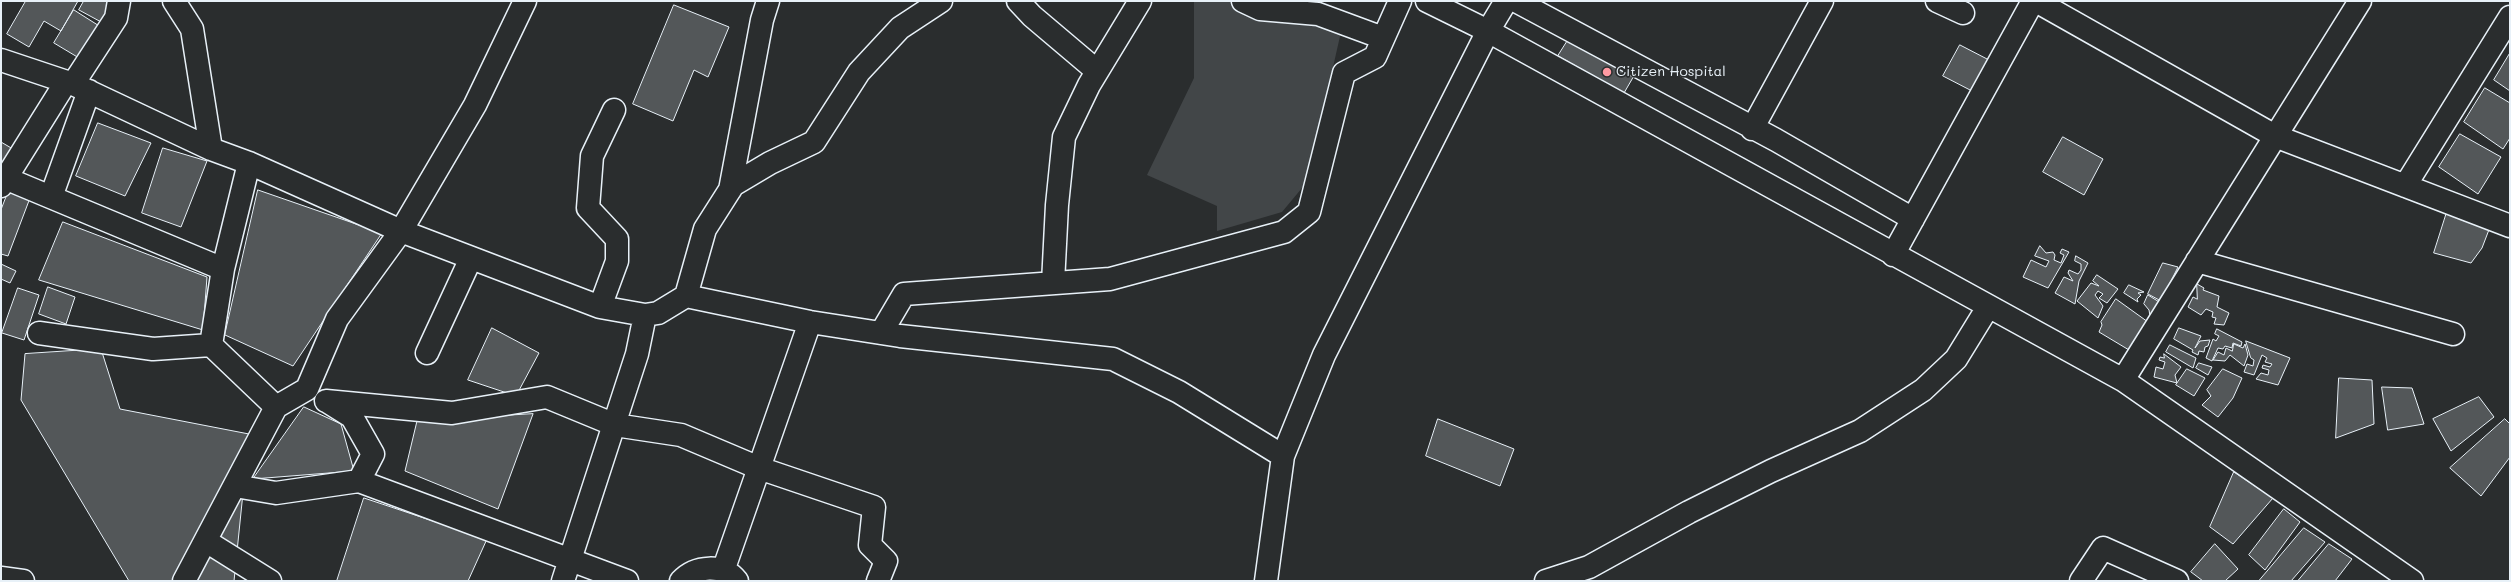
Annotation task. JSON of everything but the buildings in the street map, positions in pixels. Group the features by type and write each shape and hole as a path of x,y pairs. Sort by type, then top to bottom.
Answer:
{"street":[{"path":"119,1 116,18 76,86 3,182 51,197 223,269"},
{"path":"174,1 192,29 211,149"},
{"path":"184,581 276,407 307,389 337,320 401,231 475,105 525,1"},
{"path":"730,190 762,20 768,1"},
{"path":"1,60 76,86 211,149 249,163 401,231 600,307 645,315 658,313 686,296 705,229 733,185 770,163 814,142 859,72 900,28 941,1"},
{"path":"1018,1 1032,16 1097,71"},
{"path":"1053,283 1057,205 1064,137 1097,71 1140,1"},
{"path":"1243,1 1260,9 1318,14 1383,38"},
{"path":"880,333 904,294 1110,279 1284,232 1309,212 1344,74 1375,57 1400,1"},
{"path":"1427,1 1488,32 2123,380 2412,581"},
{"path":"1266,581 1283,456 1324,355 1488,32 1506,1"},
{"path":"1516,1 1630,61 1752,129 1776,140 1913,219"},
{"path":"1752,129 1810,11 1822,1"},
{"path":"1938,1 1963,14"},
{"path":"1893,255 2034,1 2275,136 2510,226"},
{"path":"2123,380 2360,1"},
{"path":"2405,186 2510,17"},
{"path":"51,197 76,86"},
{"path":"600,307 617,261 617,240 588,208 592,156 614,110"},
{"path":"211,345 223,269 249,163"},
{"path":"427,353 471,258"},
{"path":"2198,261 2453,334"},
{"path":"686,296 810,322 880,333 1113,360 1179,392 1283,456"},
{"path":"1546,581 1589,567 1744,485 1860,431 1923,390 1956,359 1988,307"},
{"path":"563,581 638,354 645,315"},
{"path":"681,581 697,570 710,568 730,576 759,468 810,322"},
{"path":"39,333 153,349 211,345 276,407"},
{"path":"307,389 352,417 373,454 359,481"},
{"path":"326,401 452,413 547,397 614,425 681,435 759,468 874,506 870,545 886,561 878,581"},
{"path":"235,486 276,493 359,481 627,581"},
{"path":"206,540 270,581"},
{"path":"2080,581 2103,548 2177,581"},
{"path":"1,578 23,581"}],"shaded area":[{"path":"1194,1 1250,1 1343,23 1307,182 1282,212 1217,231 1217,206 1147,175 1194,78"}],"place":[{"name":"Citizen Hospital","path":"1607,72"}]}
